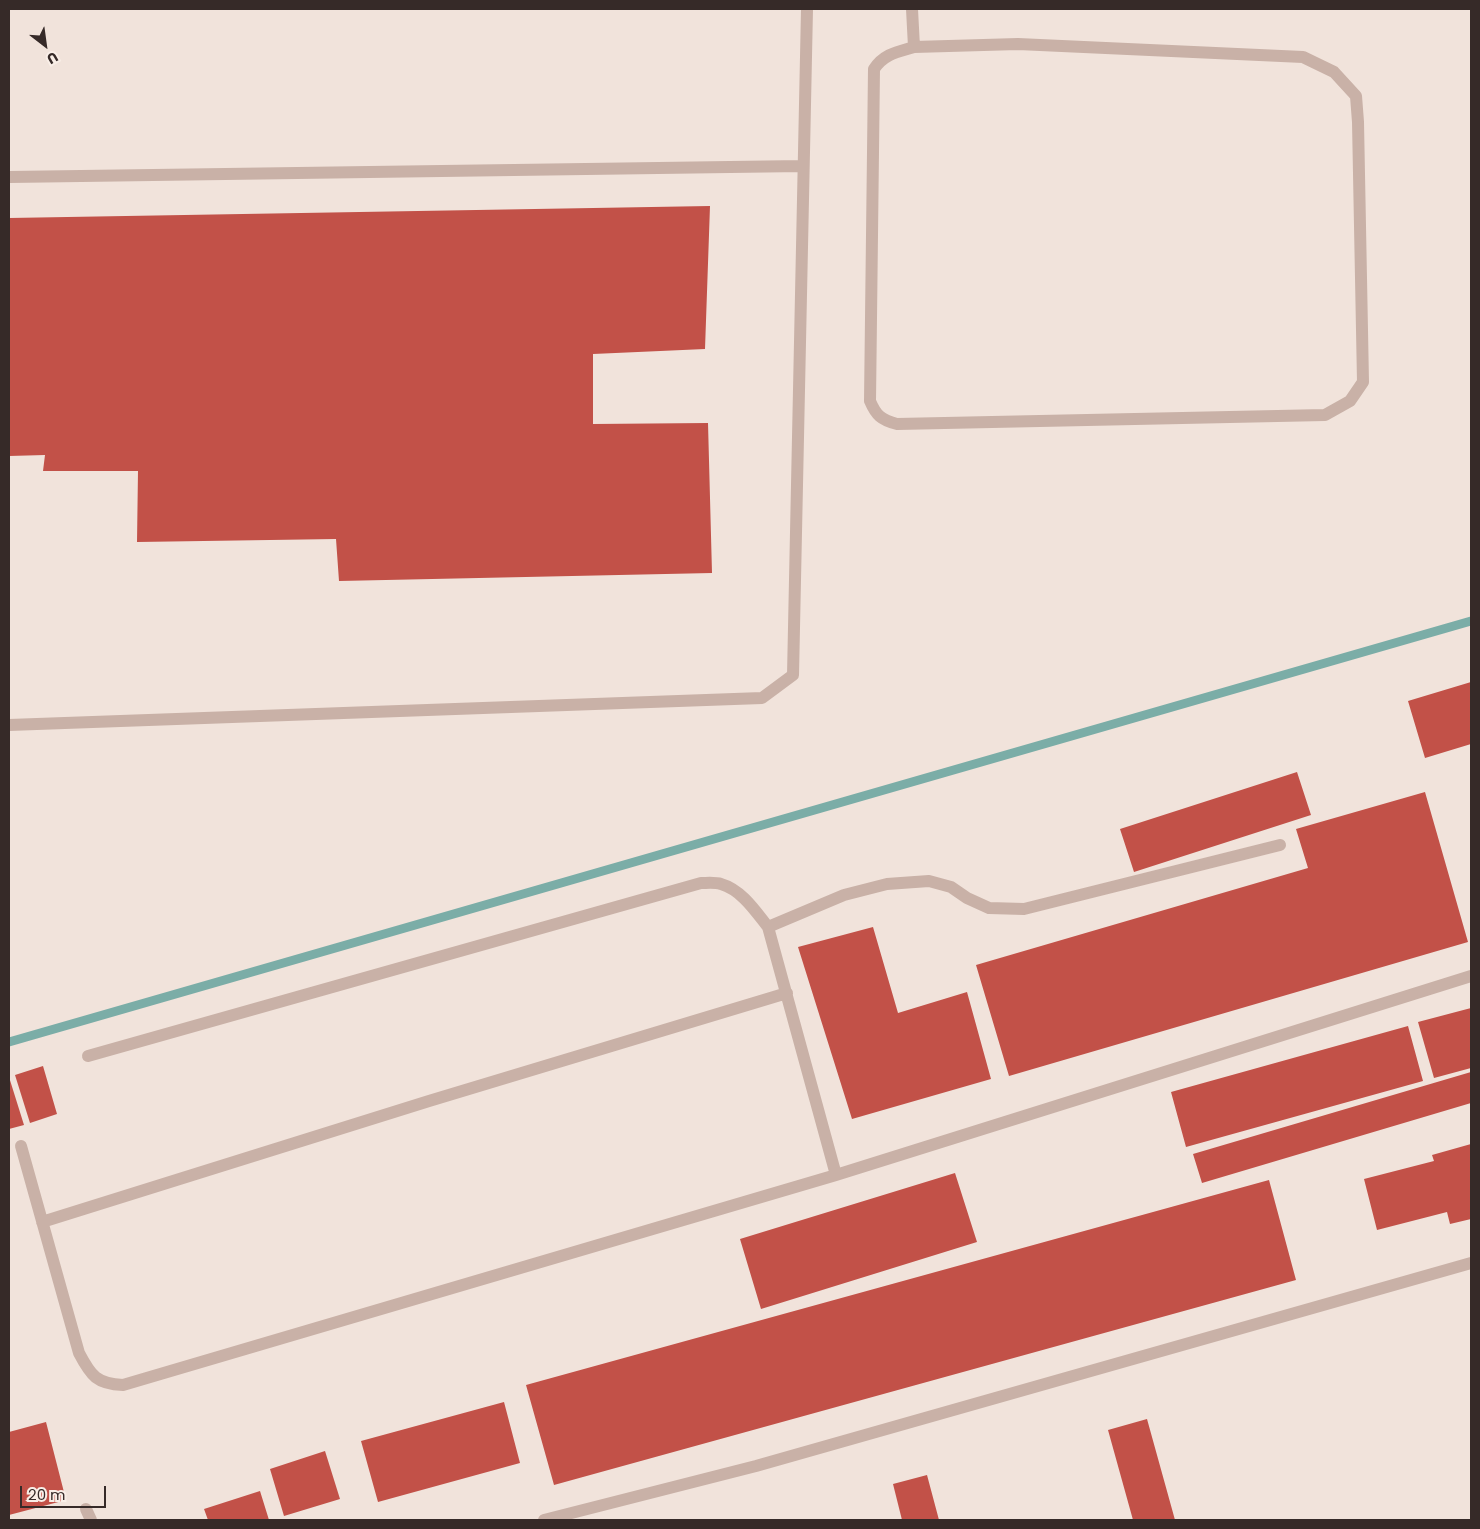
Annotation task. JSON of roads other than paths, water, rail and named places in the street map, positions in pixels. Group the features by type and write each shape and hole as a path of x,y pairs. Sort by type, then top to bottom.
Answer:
{"lane":[{"path":"9,725 762,698 793,674 802,166 807,9"},
{"path":"912,9 914,47"},
{"path":"1018,44 1303,57 1334,72 1356,96 1358,122 1363,382 1350,401 1325,415 897,424 882,420 875,412 870,401 874,69 880,60 889,54 914,47 1018,44"},
{"path":"9,177 802,166"},
{"path":"768,927 844,896 887,884 929,881 951,887 967,898 990,908 1024,909 1280,845"},
{"path":"88,1056 701,883 721,883 735,891 748,903 768,927 836,1175"},
{"path":"21,1146 80,1353 88,1370 100,1382 123,1385 836,1175 1471,976"},
{"path":"42,1222 429,1101 787,993"},
{"path":"544,1520 756,1466 1471,1262"}],"waterway":[{"path":"9,1042 1471,621"}]}
